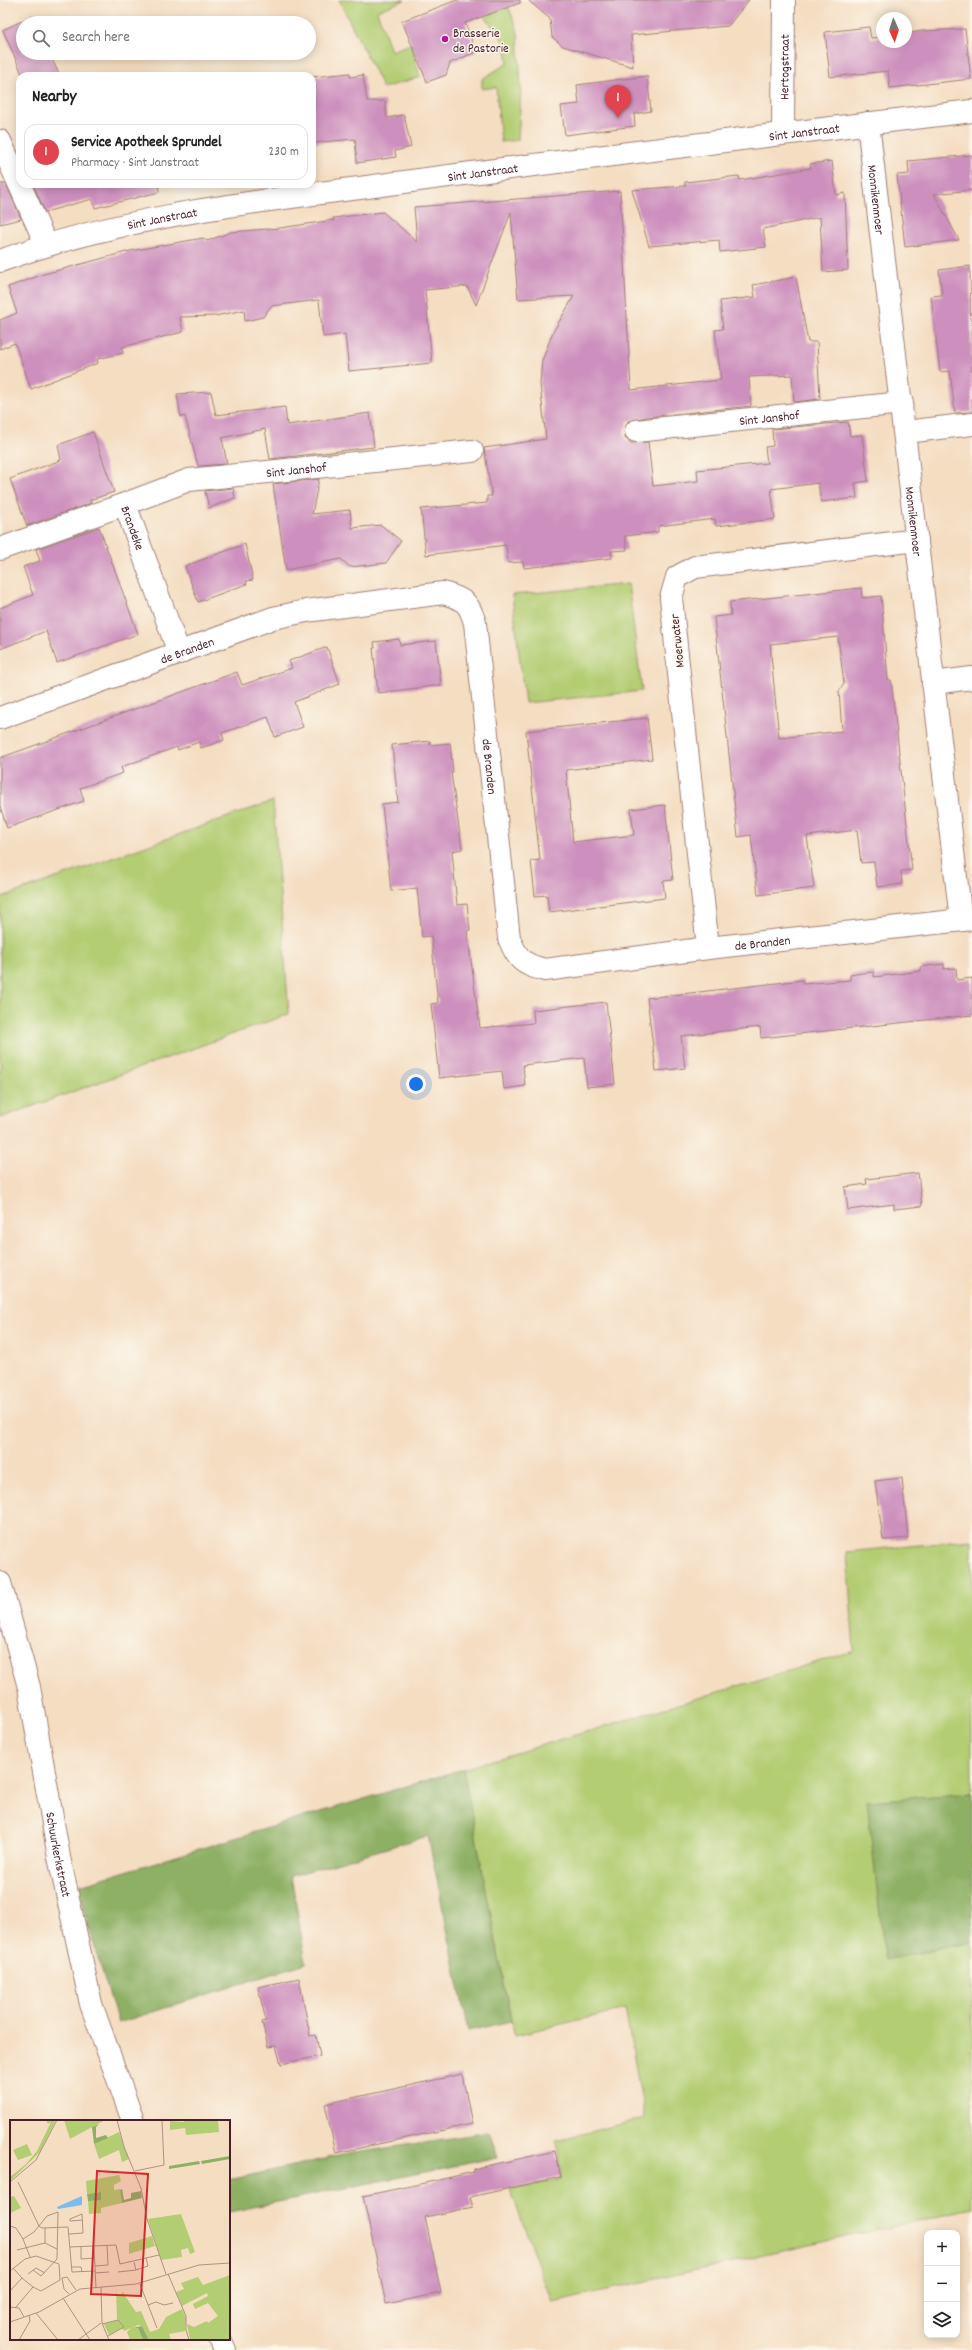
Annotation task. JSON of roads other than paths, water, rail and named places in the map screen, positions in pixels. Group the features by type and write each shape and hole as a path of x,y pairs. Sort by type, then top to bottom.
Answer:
{"street":[{"name":"Hertogstraat","path":"783,133 784,0"},
{"name":"Sint Janstraat","path":"0,261 46,244 121,224 202,210 535,164 972,110"},
{"name":"Monnikenmoer","path":"868,123 906,432 933,683 966,919"},
{"path":"0,141 16,177"},
{"path":"21,188 46,244"},
{"name":"Sint Janshof","path":"636,431 902,403"},
{"path":"906,432 972,424"},
{"name":"Sint Janshof","path":"125,504 189,480 472,452"},
{"name":"Brandeke","path":"0,549 125,504 179,653"},
{"name":"Moerwater","path":"708,948 671,598 677,577 695,567 917,540"},
{"name":"de Branden","path":"0,718 273,618 306,611 443,593 460,598 470,608 475,623 509,934 515,955 530,966 545,970 708,948 966,919"},
{"path":"933,683 972,678"},
{"name":"Schuurkerkstraat","path":"0,1583 29,1688 59,1857 91,2004 133,2120"},
{"path":"220,2340 225,2350"}],"place":[{"name":"Brasserie de Pastorie","path":"445,39"},
{"name":"Service Apotheek Sprundel","path":"618,118"}]}
